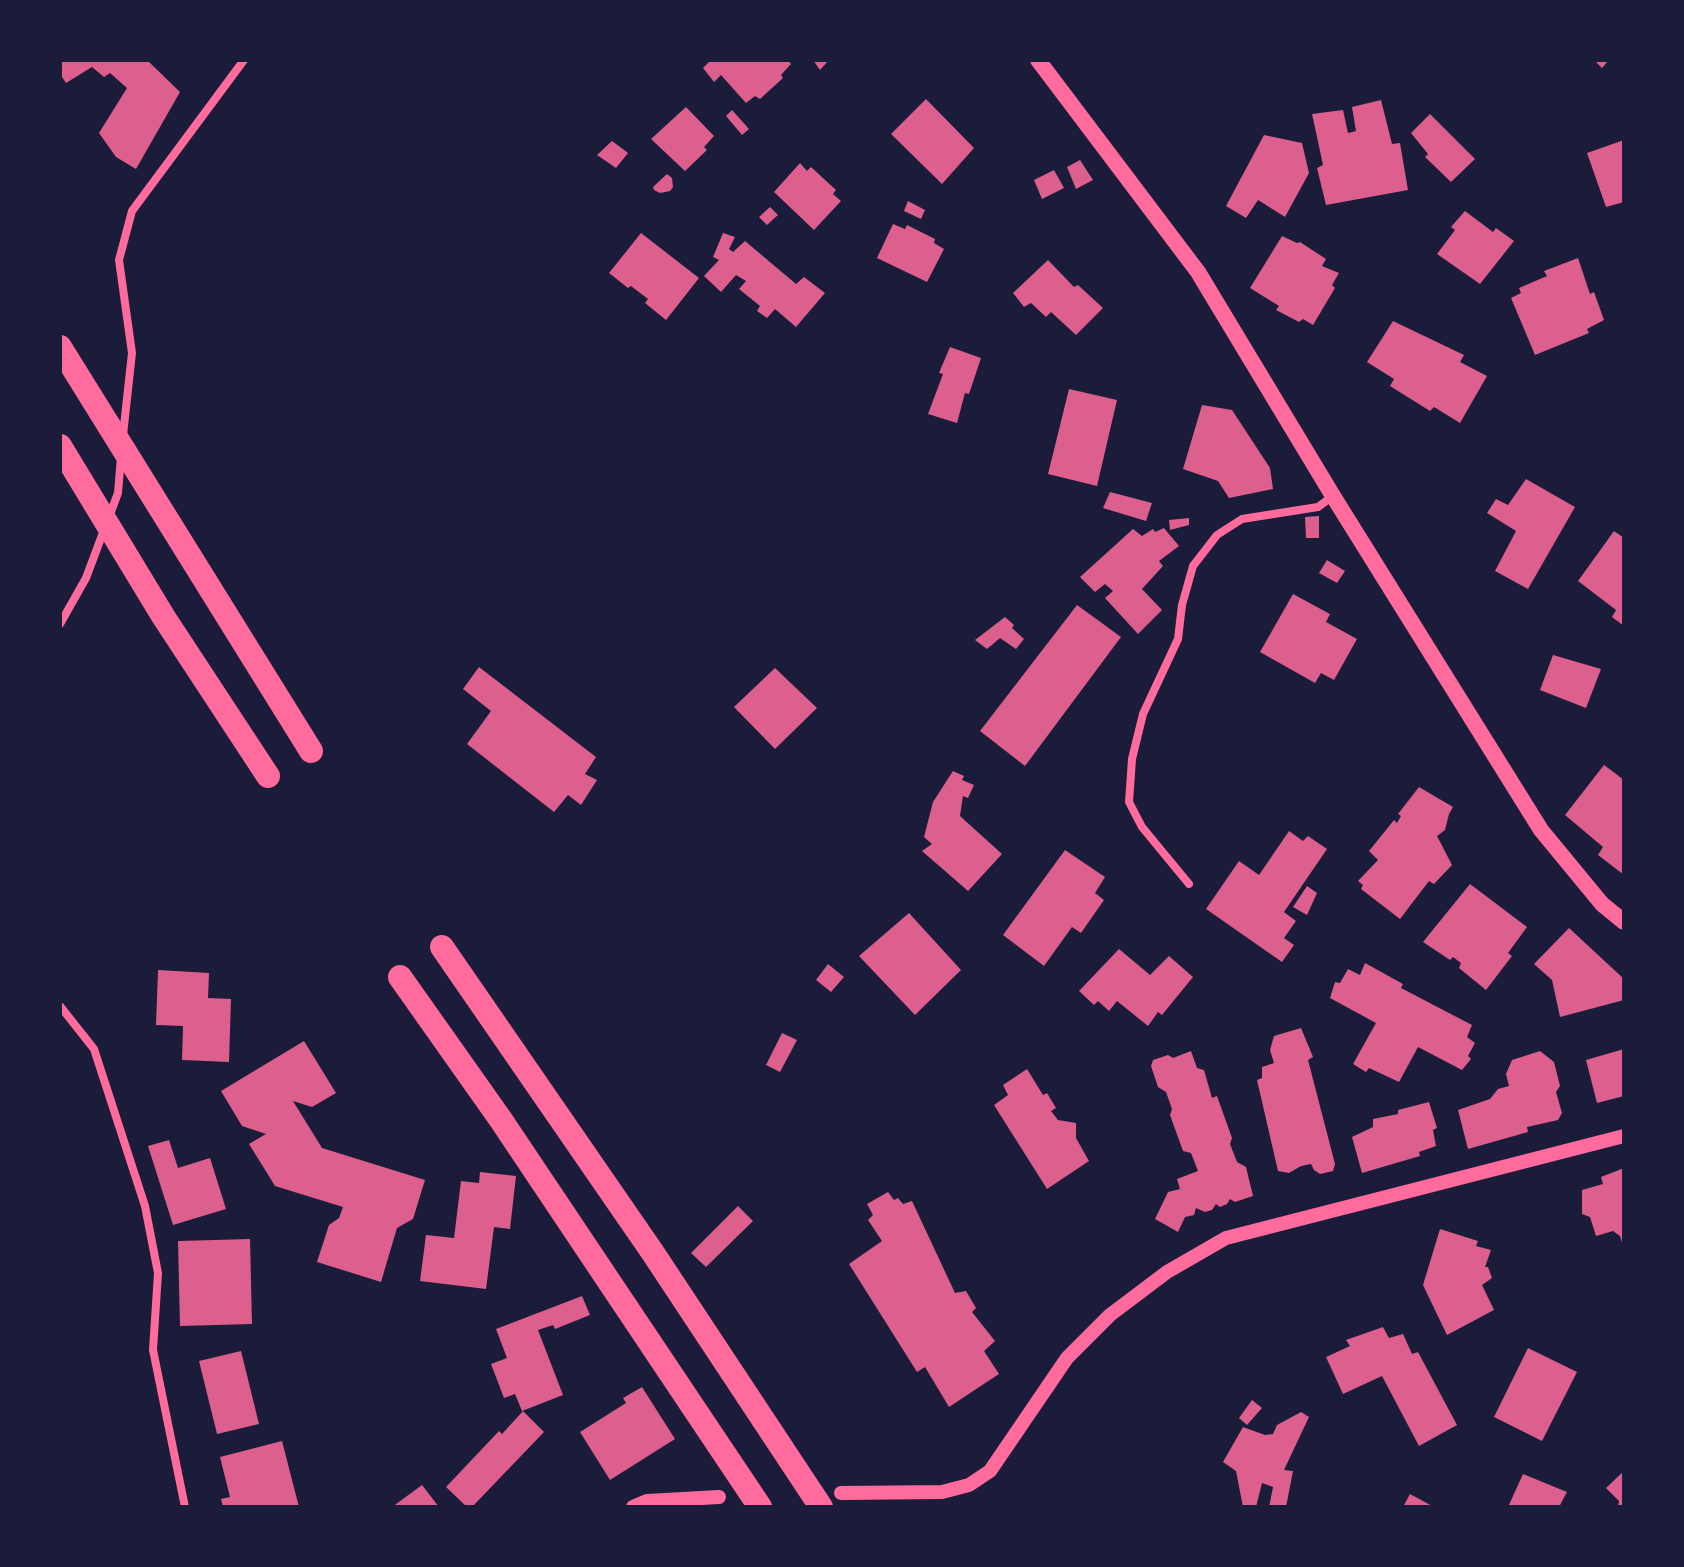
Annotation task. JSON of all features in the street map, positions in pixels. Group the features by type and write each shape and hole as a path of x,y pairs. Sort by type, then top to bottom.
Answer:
{"highway":[{"path":"60,347 311,751"},
{"path":"60,446 163,616 268,776"},
{"path":"442,947 662,1265 821,1507"},
{"path":"400,977 501,1120 760,1507"}],"main road":[{"path":"1038,60 1198,272 1541,830 1602,904 1624,922"}],"street":[{"path":"60,624 86,578 118,493 132,353 119,260 132,211 244,60"},
{"path":"1189,884 1142,827 1129,802 1132,759 1143,714 1178,639 1182,605 1193,566 1217,535 1242,519 1318,507 1333,496"},
{"path":"60,1006 94,1049 145,1206 158,1273 153,1350 185,1507"},
{"path":"841,1493 942,1492 969,1485 990,1471 1067,1358 1110,1315 1167,1272 1226,1238 1624,1136"},
{"path":"633,1507 647,1501 719,1497"}],"building":[{"path":"60,60 147,60 180,92 136,169 116,157 99,133 127,88 110,73 104,77 92,67 66,83 60,74"},
{"path":"711,60 788,60 791,64 781,75 783,78 760,99 755,96 746,103 721,75 714,82 703,68"},
{"path":"813,60 829,60 820,70"},
{"path":"1594,60 1609,60 1602,68"},
{"path":"926,99 974,148 942,184 891,134"},
{"path":"1381,100 1392,144 1400,143 1408,190 1326,205 1317,168 1323,165 1312,114 1343,110 1348,133 1356,131 1352,107"},
{"path":"686,107 714,136 704,147 707,150 685,171 651,139"},
{"path":"732,110 749,129 742,135 726,116"},
{"path":"1430,114 1475,159 1451,182 1425,157 1428,154 1411,133"},
{"path":"1264,135 1302,143 1309,173 1285,217 1258,200 1246,218 1226,206"},
{"path":"1624,140 1624,202 1606,207 1587,153"},
{"path":"612,141 628,153 616,168 597,155"},
{"path":"1080,160 1093,180 1076,189 1067,167"},
{"path":"800,163 807,171 811,167 836,190 833,194 841,201 814,230 774,192"},
{"path":"1054,170 1064,188 1042,199 1034,180"},
{"path":"667,174 672,178 670,191 660,193 654,190 653,187"},
{"path":"908,201 925,210 921,219 904,211"},
{"path":"770,207 778,215 767,225 759,217"},
{"path":"1465,211 1493,232 1496,228 1514,241 1480,284 1437,254 1455,230 1451,227"},
{"path":"893,224 905,229 907,225 935,239 934,243 944,249 927,282 877,258"},
{"path":"641,233 699,278 666,320 645,303 648,299 609,273"},
{"path":"723,233 735,237 729,249 733,252 745,241 796,284 804,277 825,293 796,327 775,309 767,318 757,311 760,306 739,289 746,281 736,275 721,292 704,276 719,260 713,257"},
{"path":"1282,236 1300,242 1326,259 1322,266 1339,273 1332,285 1335,288 1313,325 1303,319 1299,322 1276,310 1279,306 1250,288"},
{"path":"1578,258 1590,294 1594,292 1604,320 1587,329 1589,333 1535,355 1511,298 1521,293 1519,288 1547,276 1544,271"},
{"path":"1048,260 1074,287 1078,285 1103,308 1076,335 1051,312 1046,317 1031,303 1024,307 1013,293"},
{"path":"1393,321 1464,355 1460,362 1487,376 1460,423 1434,407 1430,411 1390,386 1394,379 1367,362"},
{"path":"950,347 981,358 969,394 965,393 957,423 928,414"},
{"path":"1069,389 1117,400 1097,486 1048,474"},
{"path":"1202,405 1232,410 1270,468 1273,489 1229,498 1218,481 1183,469"},
{"path":"1526,479 1575,507 1528,589 1495,571 1516,531 1487,513 1496,499 1508,505"},
{"path":"1110,492 1152,503 1146,521 1103,508"},
{"path":"1319,516 1319,538 1306,538 1305,517"},
{"path":"1189,518 1189,525 1170,530 1169,520"},
{"path":"1164,528 1179,546 1159,561 1163,566 1142,589 1162,610 1138,634 1105,598 1113,591 1105,584 1095,592 1080,577 1133,529 1142,536 1153,529 1155,532"},
{"path":"1614,531 1624,538 1624,626 1612,617 1616,610 1578,581"},
{"path":"1327,560 1345,571 1337,583 1319,573"},
{"path":"1293,594 1330,614 1326,622 1357,639 1334,680 1321,673 1315,683 1260,652"},
{"path":"1077,605 1121,637 1025,766 980,731"},
{"path":"1005,617 1024,639 1016,649 1000,638 987,649 975,640"},
{"path":"1553,655 1601,669 1586,708 1540,690"},
{"path":"479,667 596,757 585,774 597,780 581,805 568,795 554,812 467,744 491,711 463,689"},
{"path":"775,668 817,708 775,749 734,707"},
{"path":"1604,765 1624,780 1624,875 1598,855 1603,847 1565,815"},
{"path":"953,771 964,776 962,780 974,785 968,798 963,796 960,816 1002,854 968,891 922,851 932,844 924,837 933,802"},
{"path":"1419,787 1453,807 1445,830 1437,836 1452,865 1434,884 1429,881 1400,919 1361,889 1363,885 1358,881 1378,860 1369,851 1394,820 1397,823 1401,816 1398,814"},
{"path":"1289,831 1303,841 1308,836 1327,849 1284,912 1296,921 1284,938 1294,945 1282,962 1206,909 1239,861 1259,875"},
{"path":"1065,850 1105,877 1095,893 1104,900 1081,933 1072,927 1044,966 1003,935"},
{"path":"1470,884 1527,927 1508,953 1512,956 1486,990 1459,968 1461,963 1453,957 1450,960 1423,942"},
{"path":"1307,886 1317,893 1307,915 1293,907"},
{"path":"909,913 961,970 915,1015 859,956"},
{"path":"1569,928 1624,979 1624,1000 1560,1017 1552,980 1534,964"},
{"path":"1119,949 1150,975 1169,956 1193,977 1162,1015 1158,1012 1148,1026 1117,1001 1109,1011 1098,1001 1094,1005 1079,991"},
{"path":"1365,963 1403,984 1401,988 1472,1025 1467,1037 1475,1043 1468,1056 1471,1059 1462,1070 1418,1047 1399,1082 1369,1068 1366,1072 1353,1064 1376,1023 1330,998 1335,982 1340,983 1348,969 1360,975"},
{"path":"828,964 844,977 831,992 816,980"},
{"path":"158,970 209,973 208,998 231,999 229,1062 182,1060 183,1026 156,1025"},
{"path":"1301,1028 1313,1057 1308,1060 1335,1164 1333,1171 1320,1174 1311,1164 1289,1173 1278,1171 1257,1080 1262,1078 1262,1067 1274,1063 1270,1050 1274,1036"},
{"path":"782,1033 797,1040 780,1072 766,1065"},
{"path":"304,1041 336,1093 312,1107 293,1101 322,1148 425,1180 413,1219 397,1228 381,1282 317,1262 329,1225 339,1218 343,1207 275,1186 249,1144 266,1134 242,1126 221,1091"},
{"path":"1624,1049 1624,1096 1597,1103 1586,1060"},
{"path":"1191,1051 1197,1068 1204,1070 1212,1098 1217,1096 1232,1138 1230,1144 1237,1162 1246,1167 1253,1196 1235,1202 1230,1199 1227,1204 1220,1207 1216,1204 1212,1210 1205,1212 1196,1208 1194,1215 1185,1217 1178,1232 1155,1219 1168,1192 1180,1189 1177,1179 1198,1171 1191,1153 1183,1151 1170,1115 1172,1109 1166,1092 1158,1087 1151,1066 1153,1060 1168,1055 1173,1058"},
{"path":"1540,1051 1554,1062 1560,1086 1556,1092 1562,1113 1558,1120 1527,1127 1528,1132 1468,1149 1458,1110 1490,1099 1498,1089 1509,1086 1506,1074 1512,1060"},
{"path":"1027,1069 1043,1095 1047,1093 1056,1108 1051,1111 1058,1120 1076,1123 1076,1138 1089,1161 1047,1189 994,1105 1008,1095 1003,1085"},
{"path":"1429,1102 1437,1128 1433,1130 1436,1146 1419,1152 1420,1156 1362,1173 1352,1137 1373,1127 1373,1119 1398,1114 1398,1110"},
{"path":"169,1140 178,1168 210,1158 226,1209 173,1225 148,1146"},
{"path":"1624,1168 1623,1246 1620,1236 1613,1231 1596,1236 1590,1217 1582,1214 1582,1190 1603,1184 1601,1177"},
{"path":"480,1172 516,1176 510,1229 494,1227 486,1289 420,1281 426,1235 454,1238 461,1181 479,1183"},
{"path":"888,1192 894,1200 898,1198 903,1204 912,1201 955,1293 966,1291 976,1308 972,1312 995,1341 984,1351 999,1374 949,1407 925,1367 917,1372 849,1264 882,1241 868,1220 873,1215 867,1204"},
{"path":"738,1206 753,1221 706,1267 691,1253"},
{"path":"1440,1229 1478,1241 1476,1246 1491,1250 1485,1267 1488,1267 1492,1278 1482,1285 1494,1310 1447,1335 1423,1285"},
{"path":"250,1239 252,1324 180,1326 178,1241"},
{"path":"582,1296 590,1315 555,1329 553,1325 538,1330 563,1395 522,1411 515,1394 504,1398 491,1364 507,1358 496,1329"},
{"path":"1383,1327 1389,1338 1403,1334 1412,1354 1418,1352 1457,1425 1419,1446 1382,1376 1343,1394 1326,1357 1350,1346 1346,1340"},
{"path":"1528,1348 1577,1372 1542,1441 1494,1417"},
{"path":"241,1351 259,1424 217,1434 199,1361"},
{"path":"642,1387 675,1439 610,1480 580,1432 626,1403 623,1398"},
{"path":"1252,1400 1262,1408 1247,1425 1239,1418"},
{"path":"523,1411 544,1432 472,1507 467,1507 446,1487 499,1431 502,1434"},
{"path":"1301,1412 1309,1417 1284,1470 1293,1471 1286,1507 1269,1507 1273,1487 1262,1483 1256,1507 1243,1507 1236,1471 1223,1462 1243,1427 1265,1435 1273,1434 1277,1425"},
{"path":"282,1441 299,1507 223,1507 221,1499 230,1497 220,1457"},
{"path":"1624,1471 1624,1507 1618,1507 1619,1501 1606,1488"},
{"path":"1523,1474 1567,1492 1559,1507 1508,1507"},
{"path":"422,1485 439,1507 392,1507"},
{"path":"1410,1494 1434,1507 1403,1507"}]}
